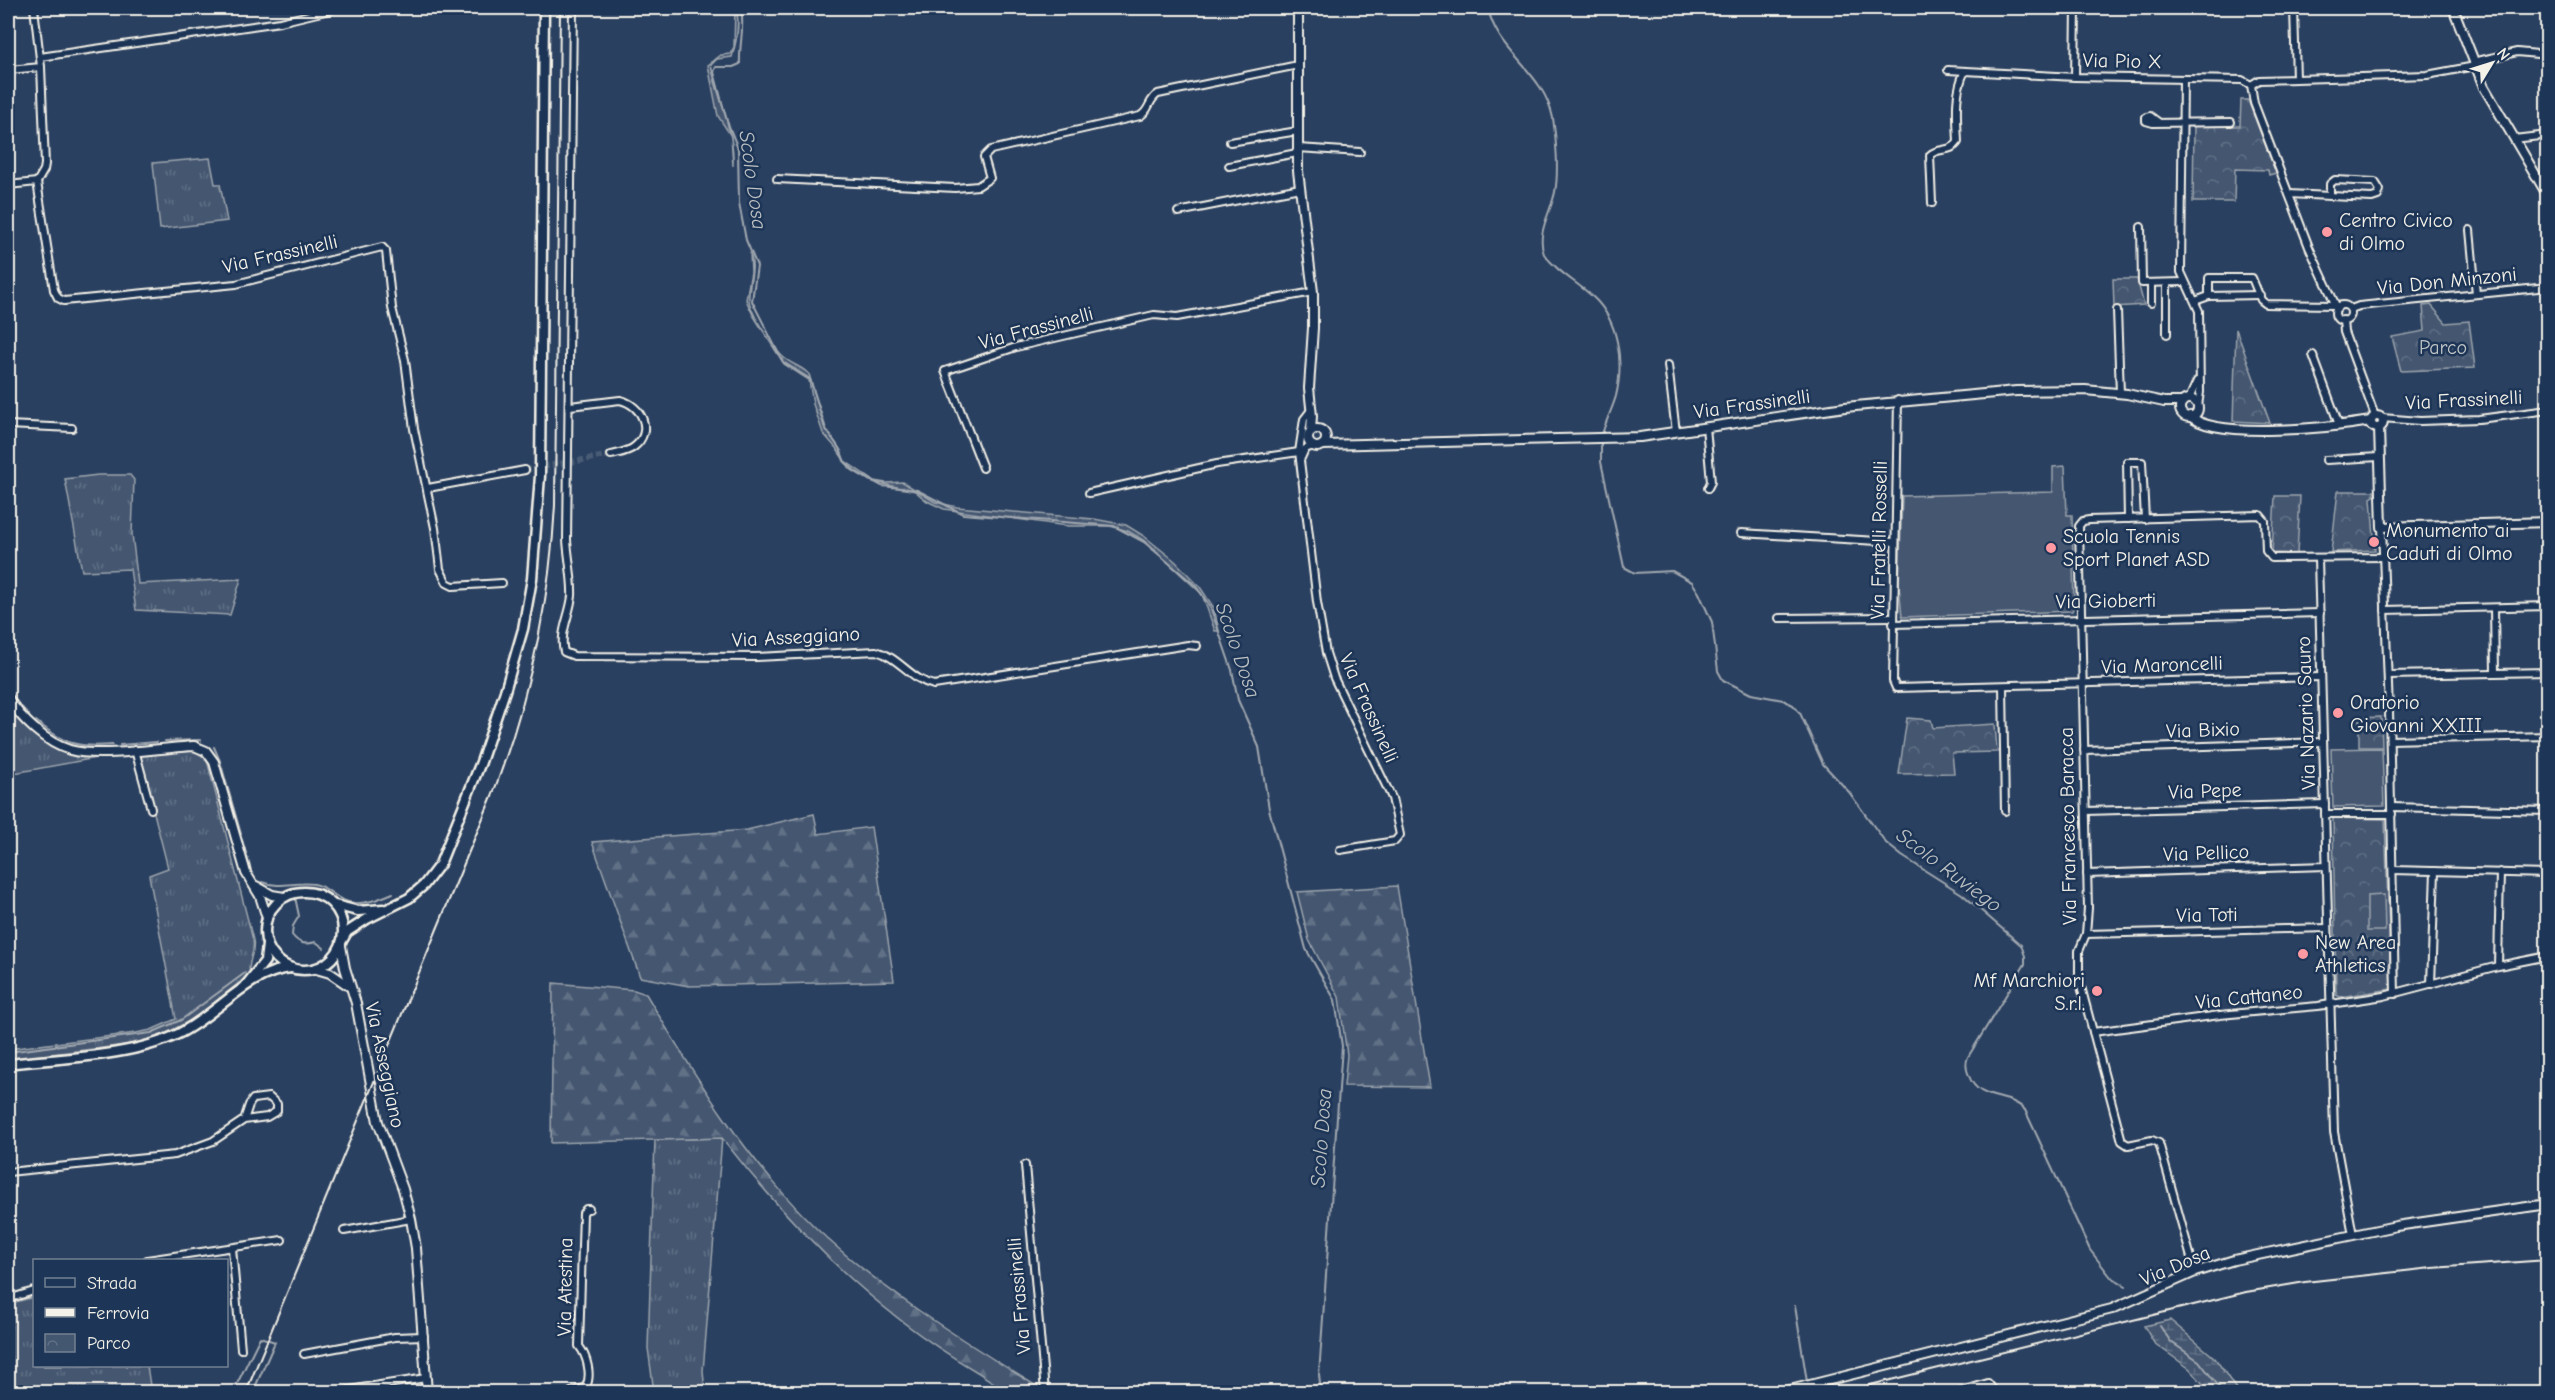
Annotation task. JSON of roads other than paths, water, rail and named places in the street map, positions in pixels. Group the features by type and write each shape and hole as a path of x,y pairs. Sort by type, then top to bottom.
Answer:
{"main road":[{"path":"316,969 328,962 357,925 409,898 424,885 443,857 481,762 506,691 523,628 532,579 540,476 544,8"},
{"path":"8,1064 150,1045 190,1028 242,990 261,968 267,952 264,930 267,918 275,904 284,897 294,893 316,893 334,905 358,910 387,909"},
{"name":"Via Asseggiano","path":"334,905 342,921 342,942"},
{"path":"266,943 273,956 291,969"},
{"name":"Via Asseggiano","path":"242,990 271,974 291,969 316,969"}],"street":[{"name":"Via Frassinelli","path":"34,8 41,67 45,164 37,182 54,290 58,298 64,301 236,284 382,246 386,251 392,308 405,360 414,429 428,488 440,569 447,583 460,587 502,583"},
{"path":"573,8 570,406 620,400 633,405 638,410 644,425 641,438 633,448 611,455"},
{"name":"Via Frassinelli","path":"1298,8 1300,188 1313,292 1309,388 1310,435 1300,455"},
{"path":"2075,77 2076,8"},
{"path":"2294,8 2295,79"},
{"path":"2453,8 2484,87 2547,194"},
{"path":"40,57 280,22 334,9"},
{"name":"Via Pio X","path":"1948,70 2075,77 2242,80 2251,85 2263,80 2427,75 2517,52 2547,56"},
{"path":"777,178 955,188 978,186 990,178 984,157 991,150 1140,116 1145,112 1151,99 1158,94 1298,65"},
{"path":"8,68 9,70 41,67"},
{"path":"1932,203 1930,155 1951,149 1958,142 1957,100 1960,80 1965,71"},
{"path":"2183,79 2181,272 2199,311 2200,392 2197,408 2190,416"},
{"path":"2210,296 2209,278 2252,278 2266,304 2336,307 2346,305 2351,309 2349,318 2337,319 2336,307 2289,194 2254,102 2251,85"},
{"path":"2158,122 2231,122"},
{"path":"1230,142 1298,131"},
{"path":"2514,139 2547,135"},
{"path":"1229,166 1298,150 1360,152"},
{"path":"2289,194 2330,196 2372,198 2378,196 2380,190 2375,182 2335,180 2330,184 2330,196"},
{"path":"8,185 37,182"},
{"path":"1178,212 1300,188"},
{"path":"2141,227 2142,282 2167,284 2184,282"},
{"path":"2470,230 2476,294"},
{"path":"2151,284 2151,303"},
{"path":"2167,284 2167,334"},
{"name":"Via Don Minzoni","path":"2351,309 2359,306 2547,287"},
{"name":"Via Frassinelli","path":"983,468 945,370 1016,347 1154,315 1177,317 1313,292"},
{"path":"2194,301 2210,296 2260,295"},
{"path":"2117,310 2120,393"},
{"path":"2343,320 2344,332 2374,422 2379,457 2390,740 2395,994"},
{"path":"2313,355 2339,425"},
{"path":"1668,365 1676,432"},
{"path":"2181,411 2199,375"},
{"name":"Via Frassinelli","path":"1319,445 1608,440 1898,400 2016,392 2085,390 2120,393 2164,402 2186,401"},
{"name":"Via Fratelli Rosselli","path":"1893,681 1898,400"},
{"path":"2186,401 2195,401 2197,408 2211,425"},
{"name":"Via Frassinelli","path":"2164,402 2200,423 2303,430 2374,422 2478,419 2547,410"},
{"name":"Via Asseggiano","path":"570,406 567,540 572,594 563,634 564,652 574,656 757,657 876,651 894,659 915,678 934,685 1188,645 1197,646"},
{"name":"Via Frassinelli","path":"1311,413 1324,432 1343,443"},
{"name":"Via Frassinelli","path":"1311,413 1304,419 1300,455 1317,602 1326,653 1334,678 1392,798 1400,835 1395,841 1341,850"},
{"path":"8,425 72,428"},
{"path":"1706,427 1711,482 1708,488"},
{"path":"1319,445 1310,435 1324,432"},
{"path":"1319,445 1324,432"},
{"path":"1089,493 1216,464 1300,455 1305,449 1319,445"},
{"path":"2326,460 2379,457"},
{"path":"2128,519 2127,462 2142,462 2145,519"},
{"path":"428,488 525,470"},
{"path":"2080,618 2079,524 2089,520 2260,515 2265,520 2266,551 2269,556 2318,559 2383,557"},
{"path":"2382,527 2547,522"},
{"path":"1741,533 1895,542"},
{"name":"Via Nazario Sauro","path":"2318,559 2334,1132 2353,1234"},
{"path":"2385,610 2547,606"},
{"path":"2494,608 2496,673"},
{"name":"Via Gioberti","path":"1779,618 1893,620 2080,618 2320,612"},
{"name":"Via Francesco Baracca","path":"2080,618 2087,873 2086,934 2079,951 2079,979 2122,1140 2128,1145 2155,1140 2160,1145 2195,1272"},
{"path":"2388,675 2547,672"},
{"name":"Via Maroncelli","path":"1893,681 1894,687 1899,689 2321,677"},
{"path":"2003,686 2006,811"},
{"path":"8,698 28,722 63,747 82,752 194,747 212,756 246,873 260,896 267,918"},
{"path":"2390,740 2547,736"},
{"name":"Via Bixio","path":"2084,750 2323,742"},
{"path":"135,750 151,809"},
{"name":"Via Pepe","path":"2086,811 2325,804"},
{"path":"2325,813 2391,810 2547,811"},
{"name":"Via Pellico","path":"2087,873 2326,866"},
{"path":"2393,870 2547,873"},
{"path":"2432,984 2435,870"},
{"path":"2498,966 2500,872"},
{"path":"252,884 272,895 284,897"},
{"name":"Via Toti","path":"2086,934 2328,928"},
{"name":"Via Asseggiano","path":"342,942 378,1122 403,1189 411,1219 416,1248 427,1392"},
{"name":"Via Cattaneo","path":"2093,1032 2220,1015 2330,1004 2395,994 2498,966 2547,956"},
{"name":"Via Asseggiano","path":"316,969 330,973 350,987"},
{"path":"8,1172 175,1155 213,1141 244,1120 272,1116 277,1111 277,1104 269,1097 253,1099 244,1120"},
{"name":"Via Frassinelli","path":"1025,1165 1045,1392"},
{"name":"Via Dosa","path":"1782,1392 2112,1309 2195,1272 2234,1260 2353,1234 2448,1217 2547,1204"},
{"name":"Via Atestina","path":"571,1392 583,1389 588,1384 585,1353 579,1346 583,1213 589,1209"},
{"path":"344,1231 411,1219"},
{"path":"154,1259 282,1240"},
{"path":"231,1248 241,1349"},
{"path":"8,1299 33,1291"},
{"path":"304,1354 395,1337 424,1336"},
{"path":"338,1392 426,1378"},
{"path":"1959,1392 1988,1383 1995,1392"},
{"path":"377,1392 380,1385"}],"waterway":[{"name":"Scolo Dosa","path":"741,8 740,64 733,67 716,67 714,72 727,121 738,149 739,203 746,240 757,266 752,301 783,362 810,379 826,429 841,451 844,461 856,472 882,486 917,490 963,514 1114,526 1144,542 1195,585 1210,606 1232,670 1238,700 1259,747 1269,809 1306,949 1335,1000 1342,1046 1319,1375 1321,1392"},
{"name":"Scolo Ruviego","path":"1488,8 1493,24 1501,37 1540,87 1548,101 1553,118 1557,175 1555,192 1543,230 1544,254 1593,297 1602,307 1614,330 1619,356 1618,383 1616,396 1602,435"},
{"name":"Scolo Ruviego","path":"1601,441 1601,462 1624,567 1635,573 1672,571 1692,582 1712,622 1718,671 1723,680 1751,694 1783,700 1793,705 1800,713 1823,764 1849,792 1886,843 1902,856 1962,894 2021,945 2025,964 1968,1057 1967,1071 1980,1090 2018,1104 2025,1110 2090,1250 2110,1276 2126,1286"},
{"path":"8,686 12,697 29,715"},
{"path":"8,708 21,721"},
{"path":"36,721 71,743 89,746 113,745"},
{"path":"165,741 201,740"},
{"path":"120,745 157,742"},
{"path":"214,747 241,834"},
{"path":"166,752 190,751"},
{"path":"242,840 251,870"},
{"path":"262,882 275,885 314,884 343,900 355,903 368,902 393,893"},
{"path":"295,897 299,916 293,926 292,935 300,942 316,942 324,948"},
{"path":"8,1052 151,1033 181,1020 245,973"},
{"path":"1795,1306 1807,1382"},
{"name":"Scolo Ruviego","path":"2160,1326 2171,1342 2199,1361 2223,1392"},
{"path":"233,1392 260,1337 275,1342 253,1392"},
{"path":"1876,1365 1963,1342"}],"tunnel":[{"path":"525,470 611,455"}],"railway":[{"path":"246,1392 494,791 518,721 536,650 548,578 555,505 560,8"},
{"path":"1842,1392 2246,1292 2305,1282 2432,1268 2548,1260"}],"place":[{"name":"Centro Civico di Olmo","path":"2327,232"},
{"name":"Monumento ai Caduti di Olmo","path":"2374,542"},
{"name":"Scuola Tennis Sport Planet ASD","path":"2051,548"},
{"name":"Oratorio Giovanni XXIII","path":"2338,713"},
{"name":"New Area Athletics","path":"2303,954"},
{"name":"Mf Marchiori S.r.l.","path":"2097,991"}],"park label":[{"name":"Parco","path":"2443,347"}]}
